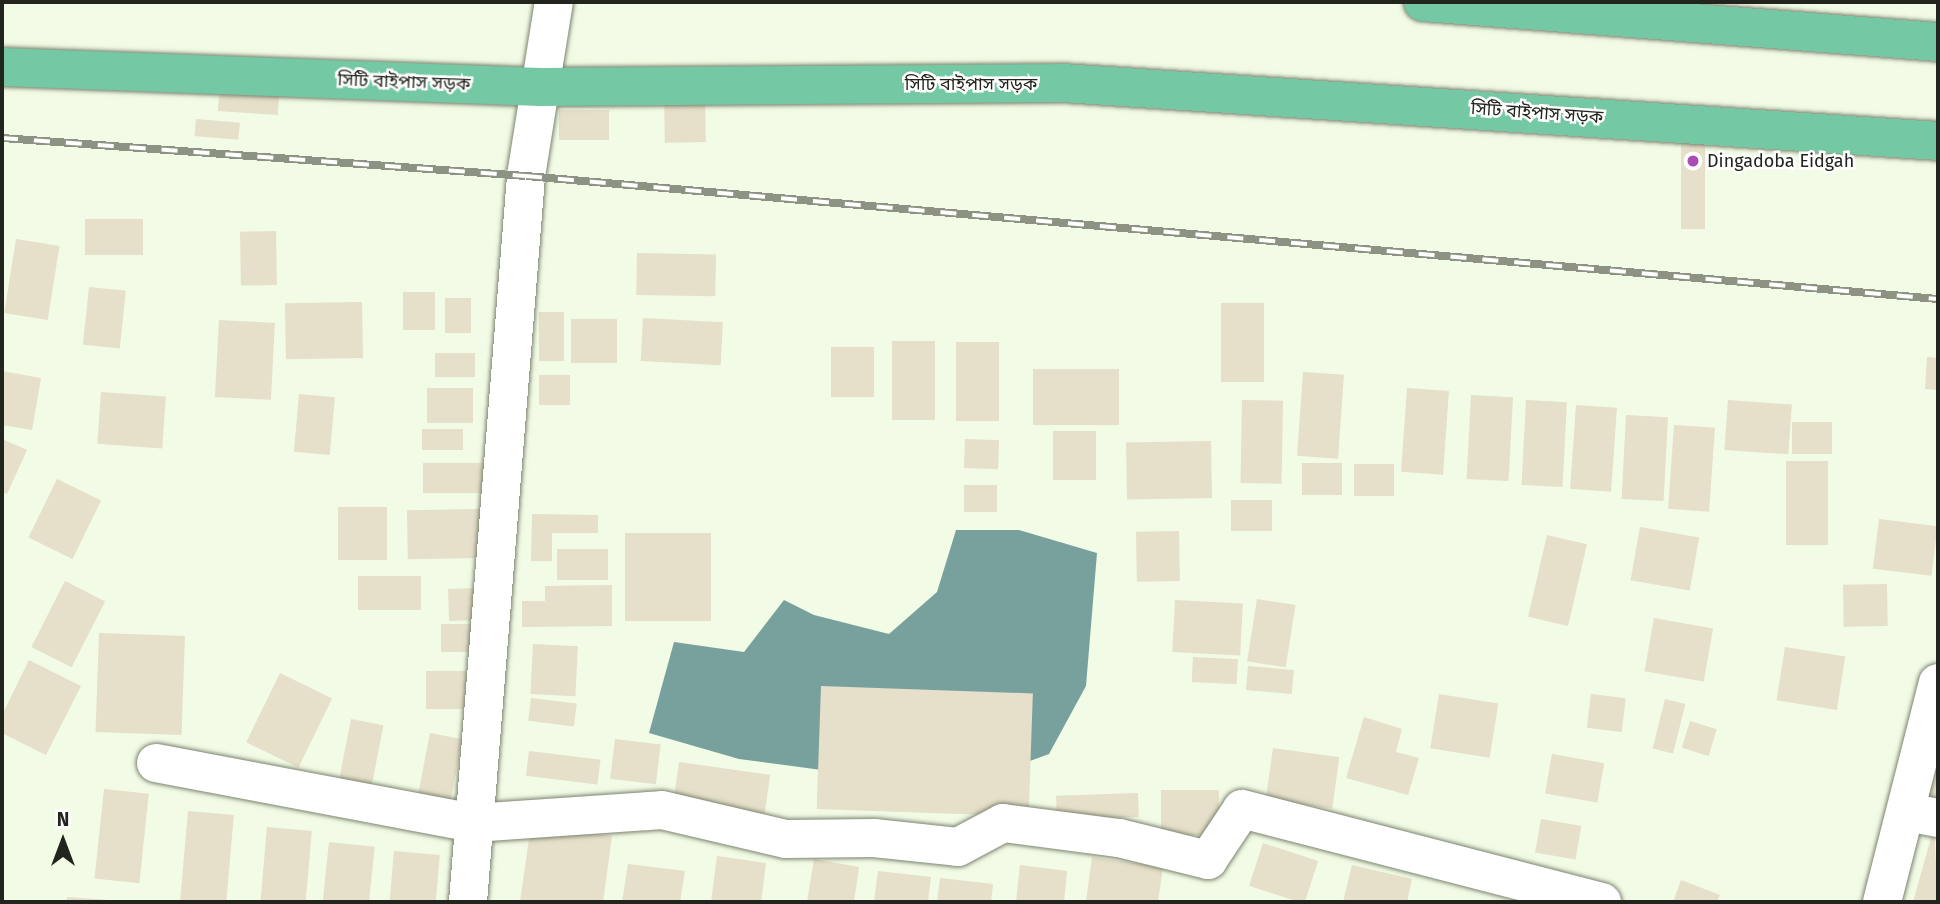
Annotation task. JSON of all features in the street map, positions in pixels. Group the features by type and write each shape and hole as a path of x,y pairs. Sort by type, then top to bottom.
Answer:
{"main road":[{"path":"1423,2 1938,42"},
{"name":"সিটি বাইপাস সড়ক","path":"2,67 541,87 1063,83 1938,141"}],"street":[{"path":"468,902 526,176 554,2"},
{"path":"1882,902 1923,815 1938,683"},
{"path":"156,763 473,823 662,810 786,839 958,847 1003,823 1119,838 1208,860 1242,809 1602,902"}],"water":[{"path":"956,530 1019,530 1097,553 1086,686 1049,754 956,788 739,759 649,733 674,642 744,652 784,600 814,615 889,634 937,592"}],"building":[{"path":"220,81 280,85 278,115 218,111"},
{"path":"705,93 706,142 665,143 664,94"},
{"path":"559,110 609,110 609,140 559,140"},
{"path":"196,119 240,123 238,140 195,136"},
{"path":"1681,140 1705,140 1705,229 1681,229"},
{"path":"85,219 143,219 143,255 85,255"},
{"path":"276,231 277,285 241,286 240,232"},
{"path":"16,239 59,246 48,320 4,313"},
{"path":"637,253 716,254 715,296 636,295"},
{"path":"89,287 126,291 120,349 83,345"},
{"path":"403,292 435,292 435,330 403,330"},
{"path":"445,298 471,298 471,333 445,333"},
{"path":"362,302 363,358 286,359 285,303"},
{"path":"1221,303 1264,303 1264,382 1221,382"},
{"path":"539,312 564,312 564,361 539,361"},
{"path":"643,318 723,322 721,365 641,361"},
{"path":"571,319 617,319 617,363 571,363"},
{"path":"219,320 275,323 271,400 215,397"},
{"path":"892,341 935,341 935,420 892,420"},
{"path":"956,342 999,342 999,421 956,421"},
{"path":"831,347 874,347 874,397 831,397"},
{"path":"435,353 475,353 475,377 435,377"},
{"path":"1927,357 1938,358 1938,390 1925,389"},
{"path":"1033,369 1119,369 1119,425 1033,425"},
{"path":"2,371 41,378 32,430 2,425"},
{"path":"1303,372 1344,375 1338,459 1297,456"},
{"path":"539,375 570,375 570,405 539,405"},
{"path":"427,388 473,388 473,423 427,423"},
{"path":"1407,388 1449,391 1443,475 1401,472"},
{"path":"101,392 166,397 162,448 97,444"},
{"path":"299,394 335,397 330,455 294,452"},
{"path":"1471,395 1513,397 1509,481 1467,479"},
{"path":"1242,400 1283,401 1282,484 1241,483"},
{"path":"1526,400 1567,402 1562,487 1522,485"},
{"path":"1728,400 1792,404 1788,454 1725,450"},
{"path":"1576,405 1617,408 1611,492 1570,489"},
{"path":"1626,415 1668,417 1664,501 1622,499"},
{"path":"1792,422 1832,422 1832,454 1792,454"},
{"path":"1674,425 1715,428 1709,512 1668,509"},
{"path":"422,429 463,429 463,450 422,450"},
{"path":"1053,431 1096,431 1096,480 1053,480"},
{"path":"2,439 27,450 7,494 2,492"},
{"path":"965,439 999,440 998,469 964,468"},
{"path":"1211,441 1212,498 1127,499 1126,442"},
{"path":"1786,461 1828,461 1828,545 1786,545"},
{"path":"423,463 491,463 491,493 423,493"},
{"path":"1302,463 1342,463 1342,495 1302,495"},
{"path":"1354,464 1394,464 1394,496 1354,496"},
{"path":"57,479 101,500 73,559 29,537"},
{"path":"964,485 997,485 997,512 964,512"},
{"path":"1231,500 1272,500 1272,531 1231,531"},
{"path":"338,507 387,507 387,560 338,560"},
{"path":"480,509 481,558 408,559 407,510"},
{"path":"532,514 598,515 598,533 552,533 552,561 531,561"},
{"path":"1879,519 1938,526 1931,576 1873,569"},
{"path":"1640,527 1699,537 1690,591 1631,580"},
{"path":"1179,531 1180,581 1137,582 1136,532"},
{"path":"625,533 711,533 711,621 625,621"},
{"path":"1547,535 1587,544 1568,626 1528,617"},
{"path":"557,549 608,549 608,580 557,580"},
{"path":"358,576 421,576 421,610 358,610"},
{"path":"65,581 105,601 71,667 31,647"},
{"path":"1887,584 1888,626 1844,627 1843,585"},
{"path":"612,585 612,626 522,627 522,601 545,601 545,586"},
{"path":"476,588 477,620 449,621 448,589"},
{"path":"1257,599 1296,605 1286,667 1247,661"},
{"path":"1175,600 1243,604 1240,655 1172,652"},
{"path":"1654,618 1713,628 1704,682 1645,671"},
{"path":"441,624 475,624 475,652 441,652"},
{"path":"99,633 185,636 181,735 96,732"},
{"path":"533,644 578,646 575,696 530,694"},
{"path":"1785,647 1845,657 1837,710 1777,700"},
{"path":"1193,657 1238,659 1237,684 1192,682"},
{"path":"29,660 81,686 46,755 2,733 2,715"},
{"path":"1248,666 1294,670 1292,694 1246,690"},
{"path":"426,671 478,671 478,709 426,709"},
{"path":"280,673 332,698 298,768 246,742"},
{"path":"821,686 1033,693 1029,816 817,809"},
{"path":"1439,694 1498,703 1490,758 1430,748"},
{"path":"1591,694 1626,698 1622,732 1587,728"},
{"path":"531,698 577,704 574,726 528,721"},
{"path":"1665,699 1685,704 1673,754 1653,748"},
{"path":"1364,717 1402,729 1396,752 1419,758 1408,795 1346,778"},
{"path":"351,719 383,725 372,786 339,780"},
{"path":"1690,721 1717,729 1709,756 1682,748"},
{"path":"430,733 462,739 451,800 418,794"},
{"path":"615,739 661,745 656,784 610,779"},
{"path":"1273,748 1339,757 1332,809 1266,799"},
{"path":"529,751 600,760 597,785 526,776"},
{"path":"1552,754 1604,763 1597,803 1545,793"},
{"path":"1938,756 1938,809 1926,806"},
{"path":"679,762 770,775 765,813 674,801"},
{"path":"104,789 149,794 139,883 95,879"},
{"path":"1161,790 1219,790 1219,835 1161,835"},
{"path":"1138,793 1139,817 1057,820 1056,796"},
{"path":"188,811 234,815 226,902 180,901"},
{"path":"1541,819 1581,826 1575,860 1535,852"},
{"path":"531,825 612,836 603,902 520,902"},
{"path":"267,827 312,831 306,902 260,902"},
{"path":"1934,827 1938,902 1913,902"},
{"path":"329,842 375,847 369,902 323,902"},
{"path":"1263,843 1318,861 1305,902 1249,886"},
{"path":"394,851 440,855 436,902 390,902"},
{"path":"717,856 766,863 761,902 711,902"},
{"path":"1092,857 1163,867 1158,902 1086,902"},
{"path":"814,859 859,867 854,902 807,902"},
{"path":"628,864 685,871 680,902 622,902"},
{"path":"1020,865 1067,871 1064,902 1016,902"},
{"path":"1352,865 1412,879 1407,902 1343,902"},
{"path":"878,871 931,877 928,902 874,902"},
{"path":"940,878 993,884 991,902 937,902"},
{"path":"1681,880 1720,895 1717,902 1673,902"},
{"path":"67,897 109,900 109,902 67,902"}],"railway":[{"path":"2,138 526,176 1938,299"}],"place":[{"name":"Dingadoba Eidgah","path":"1693,161"}]}
